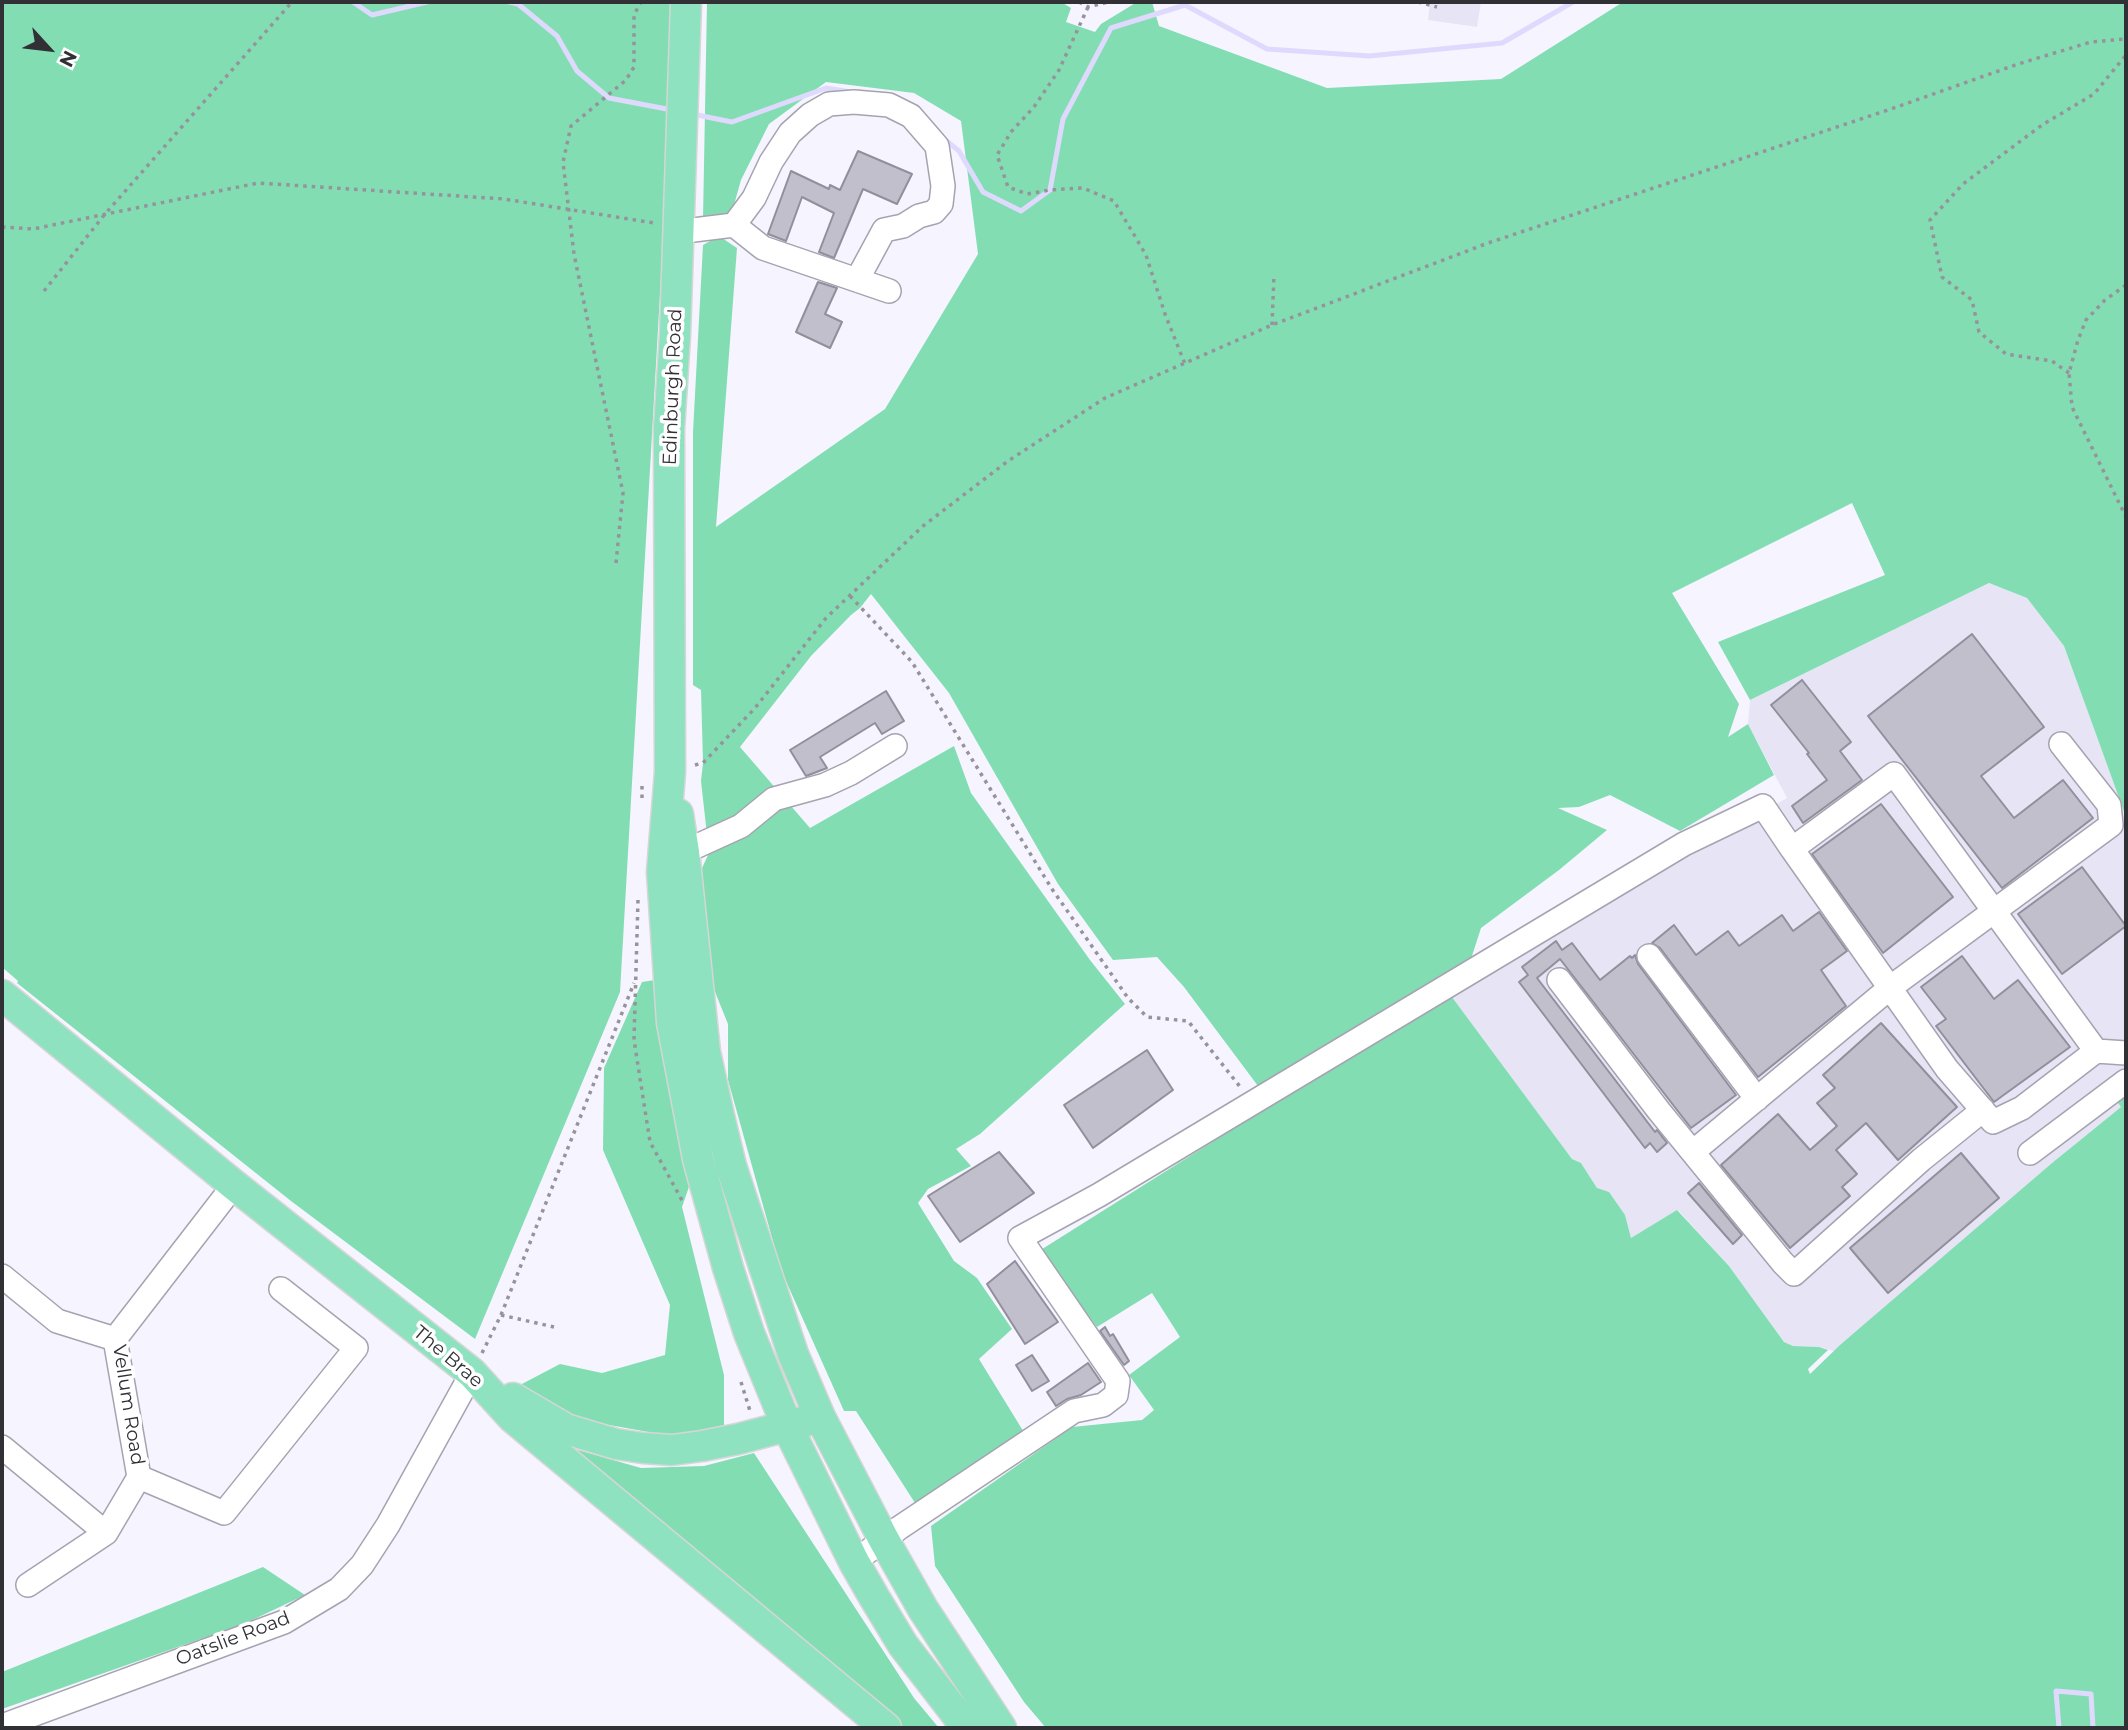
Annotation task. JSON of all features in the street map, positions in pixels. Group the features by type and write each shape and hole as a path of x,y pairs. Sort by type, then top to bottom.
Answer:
{"main road":[{"name":"Edinburgh Road","path":"670,772 669,429 675,335 686,2"},
{"path":"670,772 684,852 705,1052 731,1166 793,1354 820,1417 884,1540 923,1609 1001,1728"},
{"path":"670,772 662,872 672,1023 698,1159 728,1268 749,1333 788,1426 854,1562 903,1645 967,1728"},
{"name":"The Brae","path":"2,995 234,1185 472,1373 512,1418 886,1728"},
{"path":"472,1373 566,1429 616,1444 672,1450 738,1440 820,1417"}],"street":[{"path":"734,225 754,198 771,162 790,133 810,115 829,104 854,102 889,105 911,116 937,146 943,186 941,204 933,212 919,216 903,226 884,230 857,280"},
{"path":"677,228 734,225 763,248 889,291"},
{"path":"1694,1151 1891,987 2111,825 2109,805 2061,744"},
{"path":"684,852 741,826 774,799 825,785 851,773 895,746"},
{"path":"1792,849 1894,775 2096,1051"},
{"path":"854,1562 1074,1411 1103,1405 1116,1395 1118,1381 1020,1238 1099,1195 1695,839 1763,806 1947,1069 1993,1122 2022,1108 2096,1051 2126,1052"},
{"path":"1649,956 1756,1099"},
{"path":"1559,980 1659,1111 1794,1274 1921,1160 1983,1110"},
{"path":"2030,1153 2126,1081"},
{"name":"Vellum Road","path":"234,1185 115,1339 139,1477 224,1513 356,1348 281,1289"},
{"path":"2,1276 57,1321 115,1339"},
{"name":"Oatslie Road","path":"2,1726 284,1622 339,1589 362,1564 388,1525 472,1373"},
{"path":"2,1447 106,1533"},
{"path":"29,1585 106,1533 139,1477"}],"path":[{"path":"44,291 105,214 292,2"},
{"path":"616,563 623,493 579,279 567,210 563,162 571,126 626,80 634,67 634,15 641,2"},
{"path":"1079,2 1088,7 1108,2"},
{"path":"1418,2 1437,7"},
{"path":"1088,7 1059,70 1034,107 1010,132 997,155 1007,187 1027,194 1083,188 1114,201 1146,255 1185,364"},
{"path":"670,772 703,763 755,708 826,618 923,526 1008,461 1105,398 1272,325 1488,243 2018,64 2091,42 2126,39"},
{"path":"2069,373 2052,361 2006,354 1979,332 1972,300 1942,277 1930,220 1962,184 2042,125 2094,94 2126,55"},
{"path":"2,227 33,229 258,183 504,199 677,228"},
{"path":"1272,325 1274,275"},
{"path":"2126,285 2105,300 2086,320 2069,373 2072,407 2126,517"},
{"path":"850,596 912,662 1052,889 1128,998 1147,1017 1188,1021 1253,1103"},
{"path":"472,1373 501,1315 635,979"},
{"path":"501,1315 554,1328"}],"shaded area":[{"path":"1430,2 1481,2 1477,27 1428,20"},
{"path":"1989,583 2027,598 2064,646 2126,817 2126,1093 2121,1107 1834,1351 1819,1347 1793,1346 1784,1342 1729,1266 1678,1210 1631,1239 1625,1215 1597,1188 1581,1163 1572,1159 1449,993 1787,798 1748,724 1750,700"}],"green space":[{"path":"2,2 671,2 664,225 620,992 475,1339 291,1201 17,983 2,967"},
{"path":"707,2 1061,2 1071,8 1066,22 1095,32 1101,24 1137,2 1152,2 1159,26 1327,88 1501,79 1623,2 2126,2 2126,817 2064,646 2027,598 1989,583 1750,700 1718,642 1885,575 1852,503 1672,593 1739,704 1728,737 1748,724 1774,775 1680,831 1610,795 1579,807 1558,808 1607,830 1559,870 1481,928 1471,959 1439,976 1437,984 1261,1090 1184,987 1157,957 1113,960 1058,884 949,693 871,594 811,656 740,747 810,828 954,746 971,793 1090,960 1125,1004 980,1134 956,1149 971,1166 928,1189 918,1203 954,1261 977,1278 1012,1329 979,1359 1025,1434 915,1503 856,1411 844,1411 781,1270 728,1080 728,1024 707,972 696,881 709,853 701,781 701,690 693,685 693,432 703,245 719,236 737,248 716,527 885,409 978,254 961,121 914,93 826,82 769,124 741,180 730,219 703,219"},
{"path":"655,980 691,1181 682,1207 724,1375 724,1426 671,1436 581,1420 520,1385 560,1364 602,1373 665,1355 670,1305 603,1150 604,1068 642,982"},
{"path":"1449,993 1572,1159 1581,1163 1597,1188 1609,1192 1625,1215 1631,1238 1677,1210 1729,1266 1784,1342 1793,1346 1828,1350 1808,1369 1810,1374 1840,1345 2121,1107 2110,1091 2126,1076 2126,1728 1046,1728 1024,1702 935,1566 931,1526 1072,1427 1142,1420 1154,1410 1129,1375 1180,1337 1152,1293 1097,1327 1039,1251"},
{"path":"578,1450 641,1468 704,1466 754,1453 914,1698 939,1728 901,1728 572,1457"},
{"path":"263,1567 305,1595 246,1623 2,1709 2,1672"}],"building":[{"path":"858,151 912,174 897,204 863,189 834,258 819,252 834,213 802,197 786,241 768,234 791,171 829,189 830,185 840,190"},
{"path":"818,282 837,288 825,314 842,322 830,348 796,332"},
{"path":"1972,634 2044,727 1981,776 2014,818 2063,780 2093,818 2002,888 1868,716"},
{"path":"1802,680 1851,742 1840,751 1862,780 1803,823 1792,806 1827,780 1771,705"},
{"path":"886,691 904,721 882,734 875,723 820,757 827,768 806,776 790,750"},
{"path":"1881,804 1953,897 1883,953 1812,854"},
{"path":"2082,867 2126,926 2062,974 2018,914"},
{"path":"1819,912 1847,951 1821,970 1846,1006 1758,1077 1660,948 1652,943 1674,925 1696,955 1728,931 1739,946 1782,915 1793,931"},
{"path":"1556,941 1562,950 1572,943 1600,980 1635,955 1638,964 1736,1095 1691,1128 1560,959 1537,978 1655,1132 1657,1130 1667,1143 1657,1152 1650,1143 1645,1148 1519,982 1528,975 1522,967"},
{"path":"1962,956 1994,999 2018,980 2070,1047 1994,1102 1936,1026 1946,1019 1921,987"},
{"path":"1881,1023 1957,1107 1898,1160 1866,1123 1836,1150 1857,1174 1842,1187 1850,1196 1790,1248 1721,1165 1778,1114 1810,1150 1837,1126 1817,1103 1835,1088 1823,1075"},
{"path":"1147,1050 1173,1090 1093,1148 1064,1105"},
{"path":"999,1152 1034,1193 960,1242 928,1196"},
{"path":"1961,1153 1999,1198 1888,1293 1850,1248"},
{"path":"1699,1183 1742,1235 1733,1244 1688,1193"},
{"path":"1015,1261 1058,1322 1025,1344 987,1284"},
{"path":"1105,1327 1110,1336 1113,1334 1129,1361 1124,1365 1100,1331"},
{"path":"1032,1355 1049,1381 1032,1391 1016,1365"},
{"path":"1088,1363 1101,1382 1056,1406 1047,1392"}],"waterway":[{"path":"353,2 372,15 427,2"},
{"path":"509,2 518,4 557,36 577,71 609,98 672,110"},
{"path":"943,138 959,151 983,192 1021,211 1050,190 1063,119 1111,28 1185,5 1267,49 1369,56 1502,43 1573,2"},
{"path":"692,114 732,122 826,88 851,92"},
{"path":"2059,1728 2056,1691 2091,1694 2093,1728"}]}
